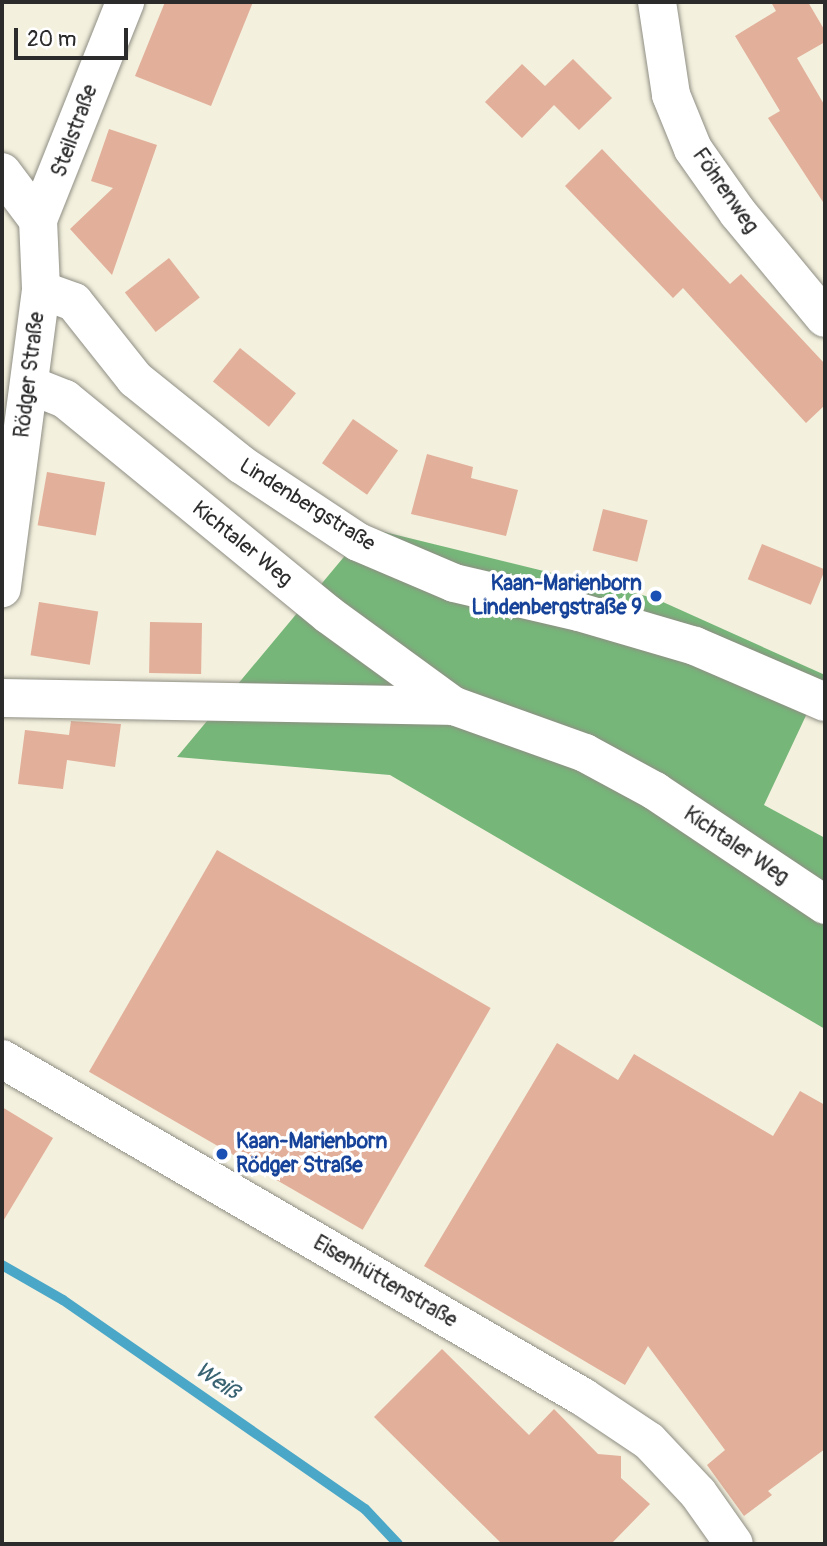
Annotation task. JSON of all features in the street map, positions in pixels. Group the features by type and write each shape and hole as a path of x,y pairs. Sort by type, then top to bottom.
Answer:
{"street":[{"name":"Steilstraße","path":"38,220 125,2"},
{"name":"Föhrenweg","path":"657,2 671,95 693,149 738,213 825,318"},
{"path":"2,172 38,220"},
{"name":"Rödger Straße","path":"2,588 41,290 38,220"},
{"name":"Lindenbergstraße","path":"41,290 74,302 135,379 231,457 358,542 454,583 579,612 695,646 825,702"},
{"name":"Kichtaler Weg","path":"30,385 65,399 329,615 454,706 585,753 655,792 825,905"},
{"name":"Kichtaler Weg","path":"2,698 454,706"},
{"name":"Eisenhüttenstraße","path":"2,1059 594,1404 649,1441 698,1493 734,1544"}],"green space":[{"path":"368,528 654,598 825,675 764,805 825,838 825,1029 390,775 177,757"}],"building":[{"path":"165,2 253,2 211,106 135,76"},
{"path":"771,2 808,2 825,31 825,42 797,58 825,106 825,205 768,118 780,111 735,36 776,11"},
{"path":"573,59 612,98 579,130 554,105 522,138 485,102 522,64 545,86"},
{"path":"109,129 157,145 112,275 70,229 113,188 91,181"},
{"path":"602,149 730,284 741,274 825,364 825,405 806,423 683,288 673,298 565,186"},
{"path":"169,258 200,297 156,332 125,292"},
{"path":"240,348 296,393 269,427 213,381"},
{"path":"353,419 398,451 367,495 322,463"},
{"path":"427,454 473,467 471,478 518,490 506,536 411,514"},
{"path":"47,472 105,482 96,535 38,525"},
{"path":"603,509 648,520 637,562 593,551"},
{"path":"762,544 825,569 811,605 748,579"},
{"path":"39,602 98,611 90,665 31,655"},
{"path":"150,622 202,623 201,674 149,673"},
{"path":"71,721 121,724 115,767 67,760 63,789 18,784 25,730 69,735"},
{"path":"217,850 491,1008 363,1230 89,1072"},
{"path":"557,1043 618,1080 634,1054 773,1136 800,1091 825,1105 825,1449 768,1491 772,1495 744,1516 707,1465 725,1450 648,1346 625,1385 424,1266"},
{"path":"2,1107 53,1138 2,1223"},
{"path":"442,1349 529,1435 554,1409 598,1454 621,1456 621,1478 650,1504 611,1544 502,1544 374,1417"}],"waterway":[{"name":"Weiß","path":"2,1265 63,1300 365,1509 398,1544"}],"place":[{"name":"Kaan-Marienborn Lindenbergstraße 9","path":"656,596"},
{"name":"Kaan-Marienborn Rödger Straße","path":"222,1154"}]}
